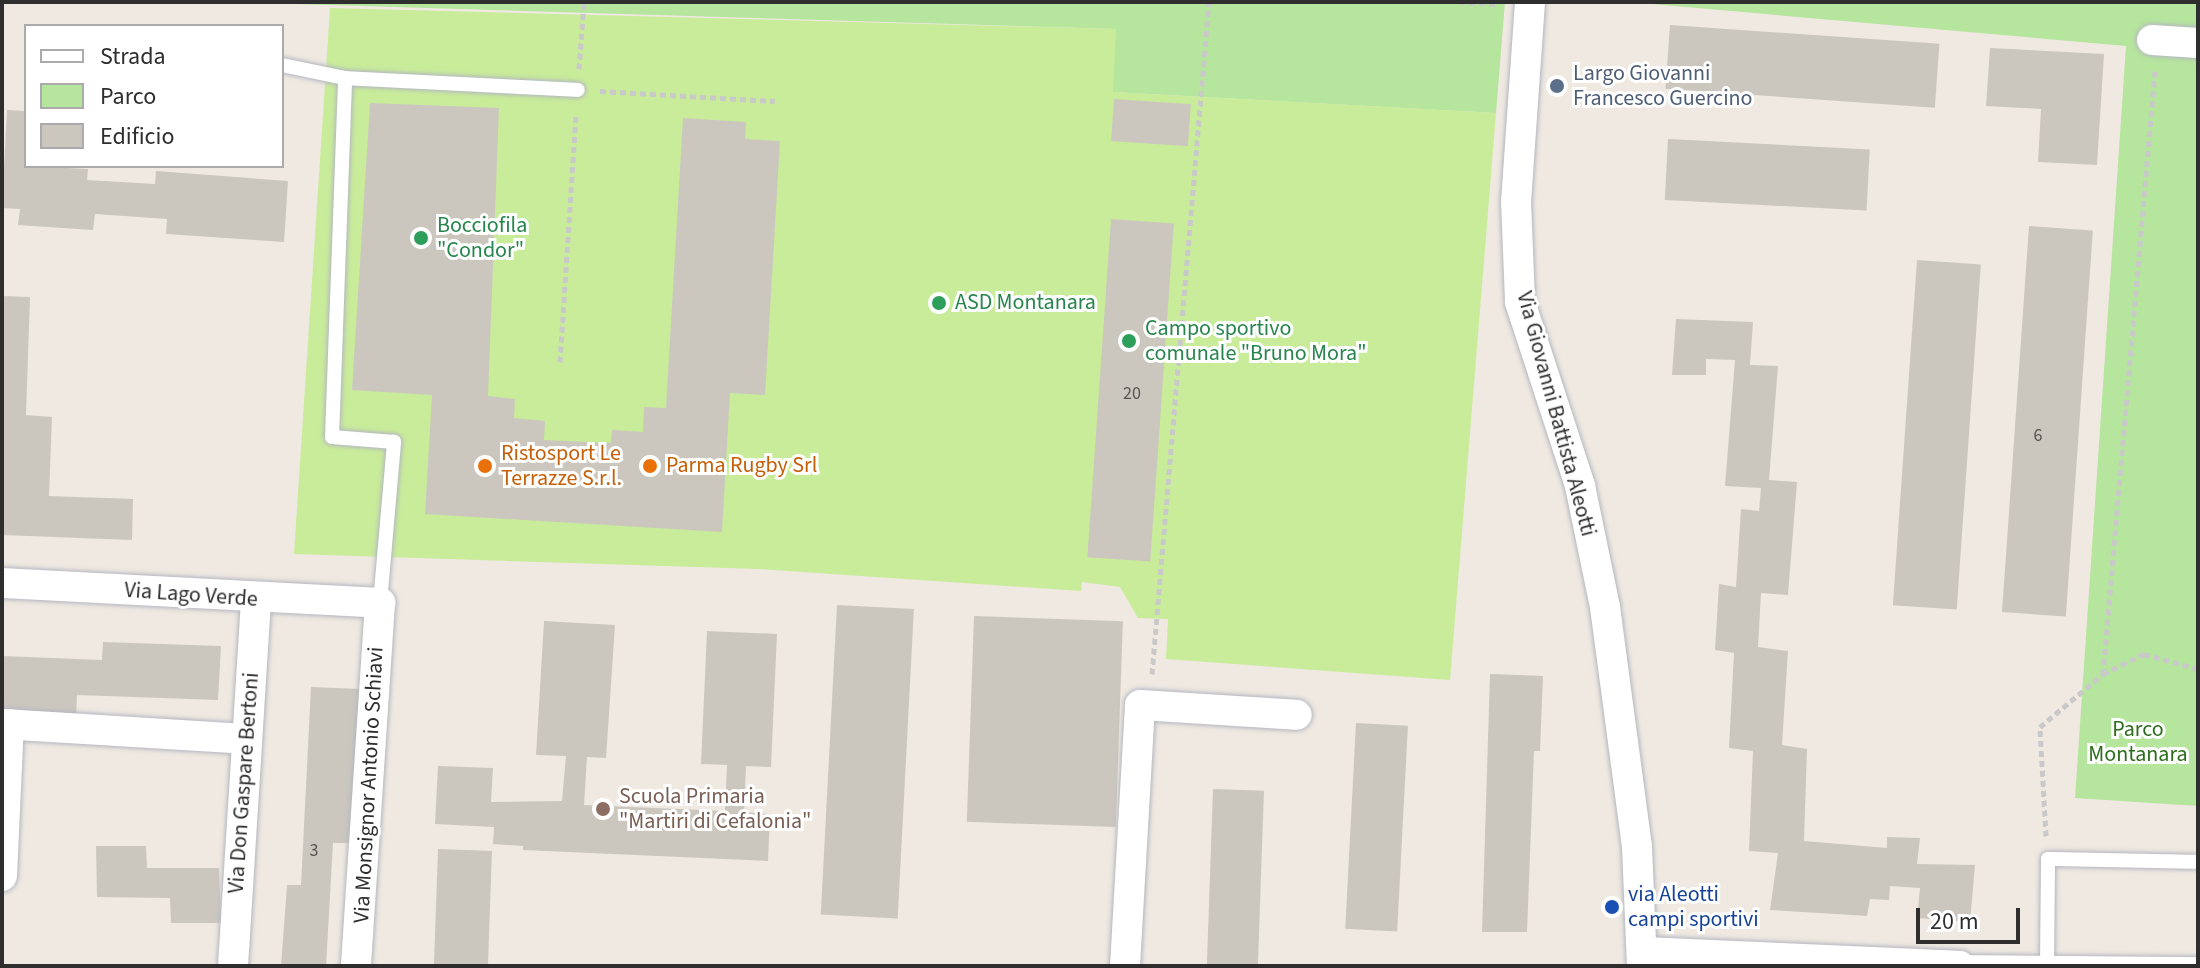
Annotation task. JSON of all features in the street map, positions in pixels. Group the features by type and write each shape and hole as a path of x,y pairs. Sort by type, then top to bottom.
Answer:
{"street":[{"name":"Via Giovanni Battista Aleotti","path":"1530,2 1516,201 1520,302 1580,486 1605,607 1637,847 1642,959"},
{"path":"2152,40 2198,43"},
{"name":"Via Lago Verde","path":"2,583 256,599 380,603"},
{"name":"Via Don Gaspare Bertoni","path":"233,966 256,599"},
{"name":"Via Monsignor Antonio Schiavi","path":"356,966 380,603"},
{"path":"1125,966 1140,705 1297,715"},
{"path":"2,876 6,724 247,739"},
{"path":"1642,959 1960,964"}],"lane":[{"path":"284,65 345,78 578,90"},
{"path":"345,78 332,437 394,442 380,603"},
{"path":"2047,961 2048,859 2198,862"},
{"path":"1960,964 2198,964"}],"path":[{"path":"560,362 584,2"},
{"path":"1151,707 1209,2"},
{"path":"2103,674 2156,77 2152,40"},
{"path":"578,90 775,101"},
{"path":"2048,859 2040,727 2103,674 2144,654 2198,669"}],"green space":[{"path":"233,2 1505,2 1496,113 1112,92 1115,29"},
{"name":"Parco Montanara","path":"1629,2 2198,2 2198,806 2075,798 2126,46"},
{"path":"330,8 1116,29 1113,92 1496,113 1450,680 1166,659 1168,619 1138,618 1120,587 1082,582 1081,591 759,569 294,554"}],"building":[{"path":"1670,25 1939,44 1935,108 1666,89"},
{"path":"1990,48 2104,54 2097,165 2038,162 2041,109 1986,106"},
{"path":"1114,99 1191,104 1188,146 1111,141"},
{"path":"370,103 499,108 488,396 515,399 514,418 545,421 544,440 611,443 612,430 643,432 644,407 666,408 683,118 746,122 745,139 780,141 765,395 730,393 722,532 425,514 432,395 352,390"},
{"path":"7,110 24,111 24,168 88,169 87,180 155,184 156,171 288,181 284,242 166,234 167,219 95,214 93,230 18,225 20,209 2,208"},
{"path":"1668,139 1870,150 1867,210 1665,200"},
{"path":"1111,219 1174,223 1150,562 1087,557"},
{"path":"2029,226 2093,230 2066,617 2002,612"},
{"path":"1917,260 1981,264 1957,610 1893,605"},
{"path":"2,296 30,297 26,415 52,417 49,496 133,499 132,540 2,535"},
{"path":"1676,319 1753,322 1750,365 1778,366 1769,480 1797,482 1788,595 1761,593 1758,647 1788,651 1782,745 1807,749 1804,841 1887,848 1887,837 1920,838 1917,864 1975,865 1970,922 1917,918 1920,888 1890,886 1889,900 1870,899 1867,916 1770,910 1778,853 1749,851 1753,751 1729,748 1734,653 1715,650 1719,584 1736,587 1741,509 1759,511 1761,488 1725,486 1735,360 1706,359 1706,375 1672,375"},
{"path":"837,605 914,609 898,919 821,915"},
{"path":"974,616 1123,621 1116,827 967,822"},
{"path":"544,621 615,625 606,758 587,757 584,805 725,811 727,765 701,764 707,631 777,634 771,767 746,766 744,812 770,814 768,861 523,850 523,846 493,844 494,827 435,824 438,766 493,768 491,802 562,801 566,756 536,755"},
{"path":"103,642 221,646 218,700 77,695 76,720 2,717 2,656 102,660"},
{"path":"1490,674 1543,676 1540,751 1534,751 1527,932 1482,932"},
{"path":"311,687 360,689 355,843 333,843 326,966 281,966 287,885 301,885"},
{"path":"1356,723 1408,726 1397,931 1345,929"},
{"path":"1213,789 1264,791 1258,966 1207,966"},
{"path":"96,846 146,846 147,868 219,868 221,923 171,923 170,898 97,897"},
{"path":"438,849 492,851 488,966 434,966"}],"place":[{"name":"Largo Giovanni Francesco Guercino","path":"1557,86"},
{"name":"Bocciofila \"Condor\"","path":"421,238"},
{"name":"ASD Montanara","path":"939,303"},
{"name":"Campo sportivo comunale \"Bruno Mora\"","path":"1129,341"},
{"name":"Ristosport Le Terrazze S.r.l.","path":"485,466"},
{"name":"Parma Rugby Srl","path":"650,466"},
{"name":"Scuola Primaria \"Martiri di Cefalonia\"","path":"603,809"},
{"name":"via Aleotti campi sportivi","path":"1612,907"}]}
